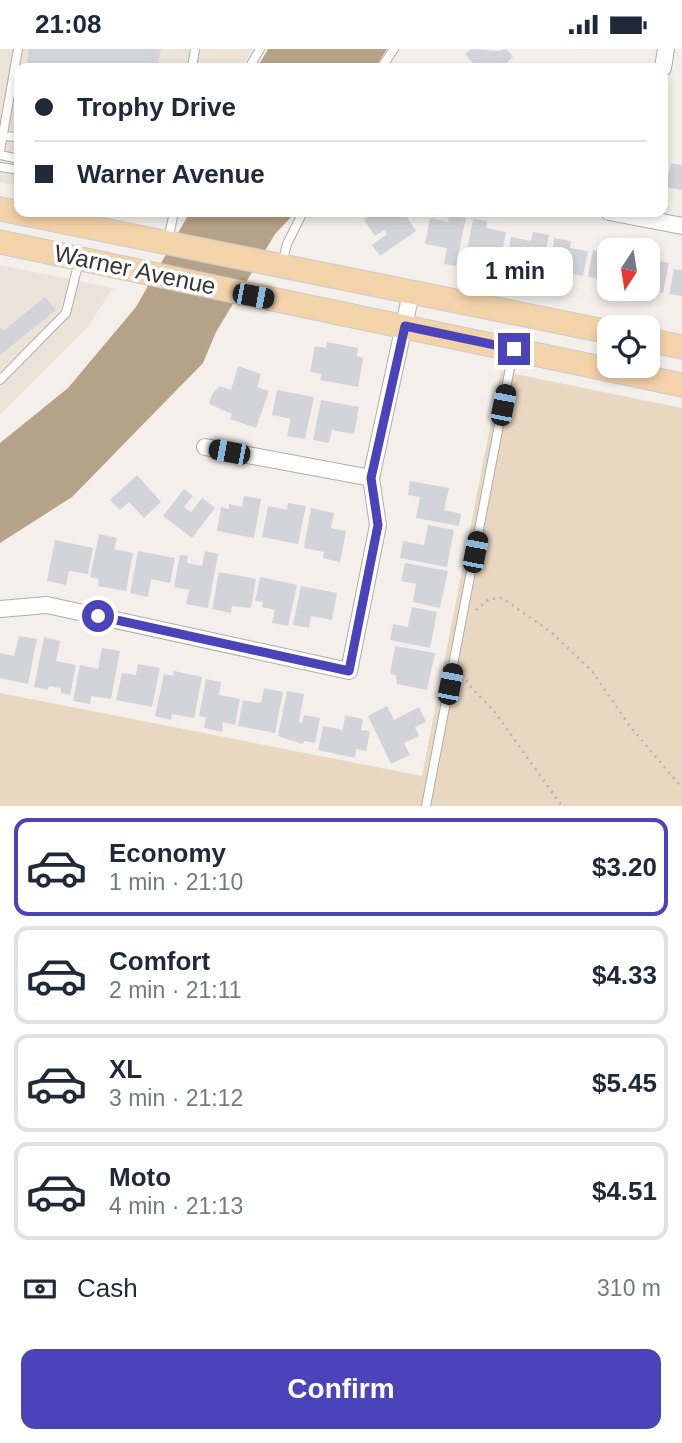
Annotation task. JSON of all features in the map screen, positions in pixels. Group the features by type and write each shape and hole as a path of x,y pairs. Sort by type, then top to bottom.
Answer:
{"main road":[{"name":"Warner Avenue","path":"40,217 597,330"},
{"name":"Warner Avenue","path":"0,242 682,385"},
{"path":"83,259 89,249 103,244 135,250 172,243"},
{"path":"660,342 682,347"}],"street":[{"path":"648,217 682,226"},
{"path":"0,608 47,605 349,671 378,525 371,478 411,293"},
{"path":"205,447 371,478"}],"lane":[{"path":"0,153 14,72"},
{"path":"3,136 14,137"},
{"path":"172,243 170,231 173,217"},
{"path":"273,265 300,217"},
{"path":"0,380 66,313 83,259"},
{"path":"426,806 514,349"}],"path":[{"path":"474,613 489,599 502,598 551,632 592,671 629,725 682,788"},
{"path":"462,666 470,687 494,711 562,806"}],"shaded area":[{"path":"0,49 252,49 244,63 14,63 14,185 0,182"},
{"path":"268,49 387,49 378,63 260,63"},
{"path":"187,217 291,217 275,234 216,332 203,363 72,497 0,543 0,443 68,388 136,307"},
{"path":"0,265 113,288 87,328 0,415"},
{"path":"501,371 682,408 682,806 0,806 0,693 422,776"}],"building":[{"path":"29,49 161,49 158,63 27,63"},
{"path":"471,49 506,49 513,57 506,63 473,63 465,54"},
{"path":"671,163 682,165 682,190 668,187"},
{"path":"368,217 407,217 416,231 380,256 372,245 387,234 384,230 375,236 364,220"},
{"path":"449,217 466,218 456,266 444,264 447,248 425,244 430,218 448,222"},
{"path":"473,219 487,221 486,228 506,232 501,259 467,252"},
{"path":"533,232 549,235 542,268 507,262 511,237 531,241"},
{"path":"554,238 571,241 570,248 588,251 583,276 552,270 555,257 552,256"},
{"path":"593,250 597,251 597,279 588,277"},
{"path":"660,261 669,263 663,293 660,292"},
{"path":"674,269 682,270 682,296 669,294"},
{"path":"45,297 56,310 0,355 0,327 3,331"},
{"path":"327,342 358,348 357,356 363,358 358,387 320,380 322,374 310,372 315,346 326,348"},
{"path":"238,366 261,374 257,387 269,391 256,428 230,419 232,414 209,404 212,394 220,386 231,390"},
{"path":"277,390 314,397 305,439 287,436 291,419 272,415"},
{"path":"321,400 359,407 354,434 332,430 329,443 313,440"},
{"path":"137,475 161,502 144,518 129,502 120,510 110,500"},
{"path":"410,481 449,488 444,510 461,514 459,526 416,518 420,497 408,495"},
{"path":"184,489 193,496 184,507 191,512 202,498 215,508 192,538 163,516"},
{"path":"244,496 261,499 254,538 217,531 221,507 229,509 229,504 242,507"},
{"path":"288,503 306,506 298,544 262,537 268,506 287,510"},
{"path":"311,508 334,513 331,528 346,531 340,562 323,558 324,552 304,548"},
{"path":"428,525 454,530 447,567 400,558 403,541 424,545"},
{"path":"99,534 117,538 114,549 133,553 126,591 98,586 99,579 90,577"},
{"path":"55,540 93,548 88,574 69,571 66,585 47,581"},
{"path":"138,551 175,558 170,583 151,579 148,597 130,593"},
{"path":"205,551 218,554 208,608 186,604 189,590 174,587 180,555 188,556 187,563 202,566"},
{"path":"405,563 448,571 440,608 413,602 416,584 401,581"},
{"path":"219,572 256,579 251,608 232,606 231,613 212,609"},
{"path":"260,577 297,585 288,626 272,623 275,610 262,607 263,602 255,601"},
{"path":"301,586 337,593 332,620 311,616 309,628 293,625"},
{"path":"412,607 437,612 430,648 390,640 393,624 408,627"},
{"path":"19,636 37,639 28,684 0,678 0,653 14,656"},
{"path":"44,637 60,641 56,661 76,665 70,695 61,693 61,688 49,686 48,690 34,687"},
{"path":"395,646 435,653 427,690 397,684 396,675 390,674"},
{"path":"102,648 120,651 111,699 91,696 90,704 73,701 80,665 98,669"},
{"path":"138,664 160,668 152,707 116,700 122,673 136,675"},
{"path":"174,671 202,677 194,718 172,714 171,720 155,716 164,674 173,676"},
{"path":"206,679 221,682 219,695 240,699 235,725 223,722 222,732 204,728 206,717 199,716"},
{"path":"264,688 283,692 275,733 238,726 243,700 261,703"},
{"path":"287,691 304,694 299,722 302,723 304,715 320,718 315,743 305,741 302,744 278,736"},
{"path":"387,706 394,720 419,707 426,722 415,727 419,736 404,743 410,755 391,764 368,716"},
{"path":"345,715 363,719 361,730 370,731 366,751 356,749 355,758 318,750 323,726 343,730"}],"route":[{"path":"98,616 349,671 378,525 371,478 405,326 514,349"}]}
